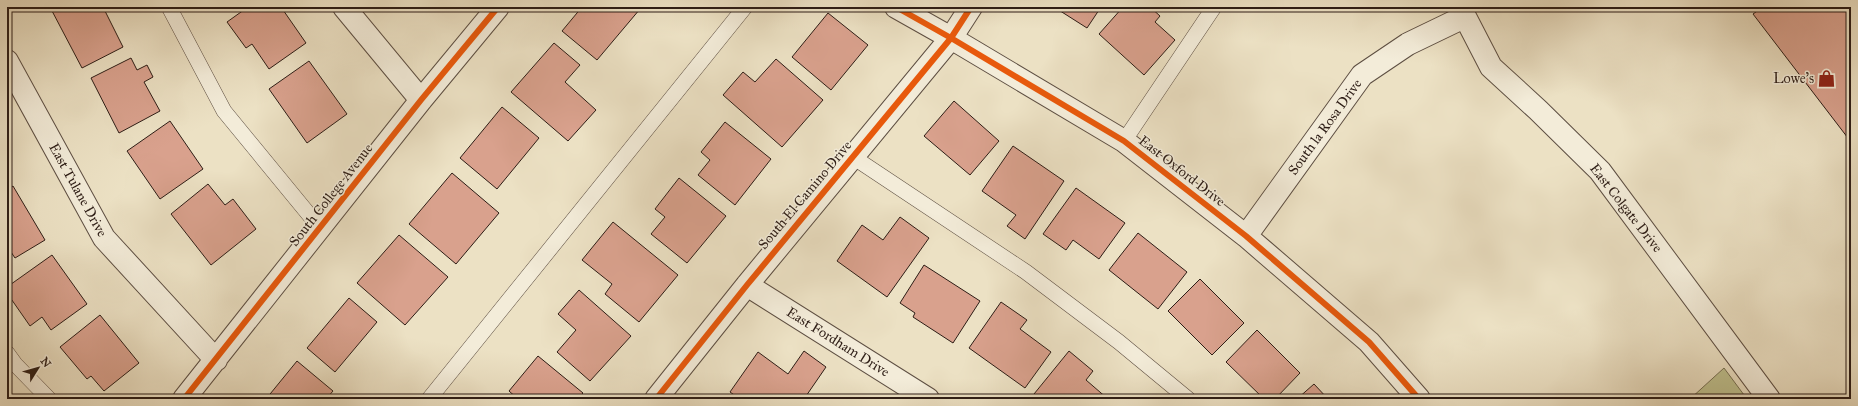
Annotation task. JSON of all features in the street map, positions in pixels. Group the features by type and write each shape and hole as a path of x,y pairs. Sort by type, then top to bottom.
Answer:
{"street":[{"path":"344,7 421,100"},
{"name":"South College Avenue","path":"184,399 421,100 498,7"},
{"name":"East Oxford Drive","path":"896,7 1124,140 1246,236 1369,342 1419,399"},
{"name":"South El Camino Drive","path":"656,399 747,285 951,38 971,7"},
{"name":"South la Rosa Drive","path":"1246,236 1362,75 1408,44 1462,12"},
{"name":"East Colgate Drive","path":"1462,12 1491,67 1538,110 1600,171 1769,399"},
{"name":"East Tulane Drive","path":"7,61 104,238 216,360"},
{"name":"East Fordham Drive","path":"747,285 928,399"}],"lane":[{"path":"169,7 224,111 320,228"},
{"path":"429,399 745,7"},
{"path":"1124,140 1214,7"},
{"path":"853,156 1026,272 1119,342 1188,399"},
{"path":"7,353 49,399"}],"green space":[{"path":"1724,368 1747,399 1690,399"}],"building":[{"path":"55,7 103,7 123,47 82,68 51,9"},
{"path":"248,7 281,7 306,43 269,69 252,44 246,48 227,22"},
{"path":"582,7 638,7 640,9 597,60 562,31"},
{"path":"1054,7 1101,7 1087,28"},
{"path":"1123,7 1150,7 1160,16 1155,22 1175,40 1144,75 1099,34"},
{"name":"Lowe's","path":"1763,7 1851,7 1851,142 1753,14"},
{"path":"828,13 868,45 831,90 792,57"},
{"path":"554,43 580,65 565,82 596,110 568,141 511,92"},
{"path":"131,58 137,70 147,65 153,77 144,82 160,111 119,133 91,78"},
{"path":"776,59 823,100 782,147 723,95 743,72 755,82"},
{"path":"309,61 347,114 307,143 269,89"},
{"path":"954,101 999,141 970,175 924,136"},
{"path":"502,107 539,138 497,189 460,158"},
{"path":"170,121 203,169 160,199 127,151"},
{"path":"725,122 771,159 735,205 698,175 710,160 701,152"},
{"path":"1013,146 1064,181 1025,239 1007,226 1016,215 982,191"},
{"path":"452,173 499,213 456,264 409,224"},
{"path":"679,178 726,216 687,263 651,234 665,217 655,209"},
{"path":"208,184 225,205 233,199 256,229 211,265 171,214"},
{"path":"13,186 45,240 15,258 7,246 7,190"},
{"path":"1076,188 1125,223 1099,259 1073,240 1066,250 1043,234"},
{"path":"900,217 929,238 887,297 837,261 862,225 883,240"},
{"path":"613,222 678,275 639,322 605,294 612,284 582,260"},
{"path":"1138,233 1187,272 1158,309 1109,270"},
{"path":"399,235 448,277 405,325 357,283"},
{"path":"52,255 87,304 51,330 42,317 30,326 7,293 7,287"},
{"path":"924,265 980,301 953,343 913,317 915,313 900,303"},
{"path":"1200,279 1244,323 1212,355 1168,311"},
{"path":"579,290 631,336 590,381 557,352 576,330 558,314"},
{"path":"349,298 377,322 335,372 307,348"},
{"path":"1001,302 1027,320 1020,329 1051,352 1025,388 969,348"},
{"path":"100,315 139,363 104,391 91,376 87,379 60,347"},
{"path":"1257,330 1300,373 1275,399 1264,399 1226,362"},
{"path":"804,351 826,367 804,399 740,399 730,392 758,352 788,374"},
{"path":"1069,351 1093,371 1086,380 1108,399 1040,399 1034,394"},
{"path":"538,356 583,393 577,399 518,399 509,391"},
{"path":"297,361 333,391 326,399 266,399"},
{"path":"1314,384 1328,399 1297,399"}],"cycle path":[{"path":"184,399 421,100 498,7"},
{"path":"896,7 1124,141 1246,236 1369,342 1419,399"},
{"path":"656,399 747,285 951,38 971,7"}],"place":[{"name":"Lowe's","path":"1827,78"}]}
